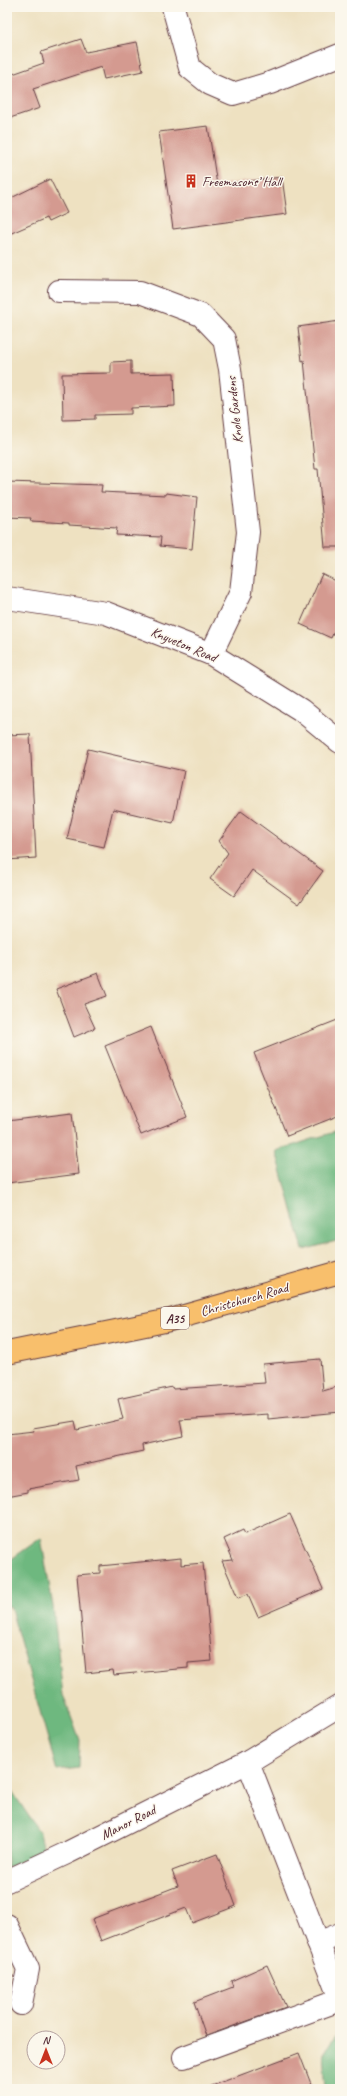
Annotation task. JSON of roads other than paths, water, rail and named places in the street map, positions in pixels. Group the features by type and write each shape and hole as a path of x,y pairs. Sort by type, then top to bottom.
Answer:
{"main road":[{"name":"Christchurch Road","path":"7,1353 170,1320 340,1272"}],"street":[{"path":"173,7 190,68 210,84 233,94 270,83 340,55"},
{"name":"Knole Gardens","path":"60,291 140,292 201,315 224,338 230,369 248,532 241,592 211,654"},
{"name":"Knyveton Road","path":"7,598 106,613 211,654 301,710 340,742"},
{"name":"Manor Road","path":"7,1881 69,1852 248,1762 340,1706"},
{"path":"184,2057 340,2000 248,1762"},
{"path":"7,1925 28,1969 21,2004"},
{"path":"318,1943 340,1934"}],"place":[{"name":"Freemasons’ Hall","path":"191,181"}]}
